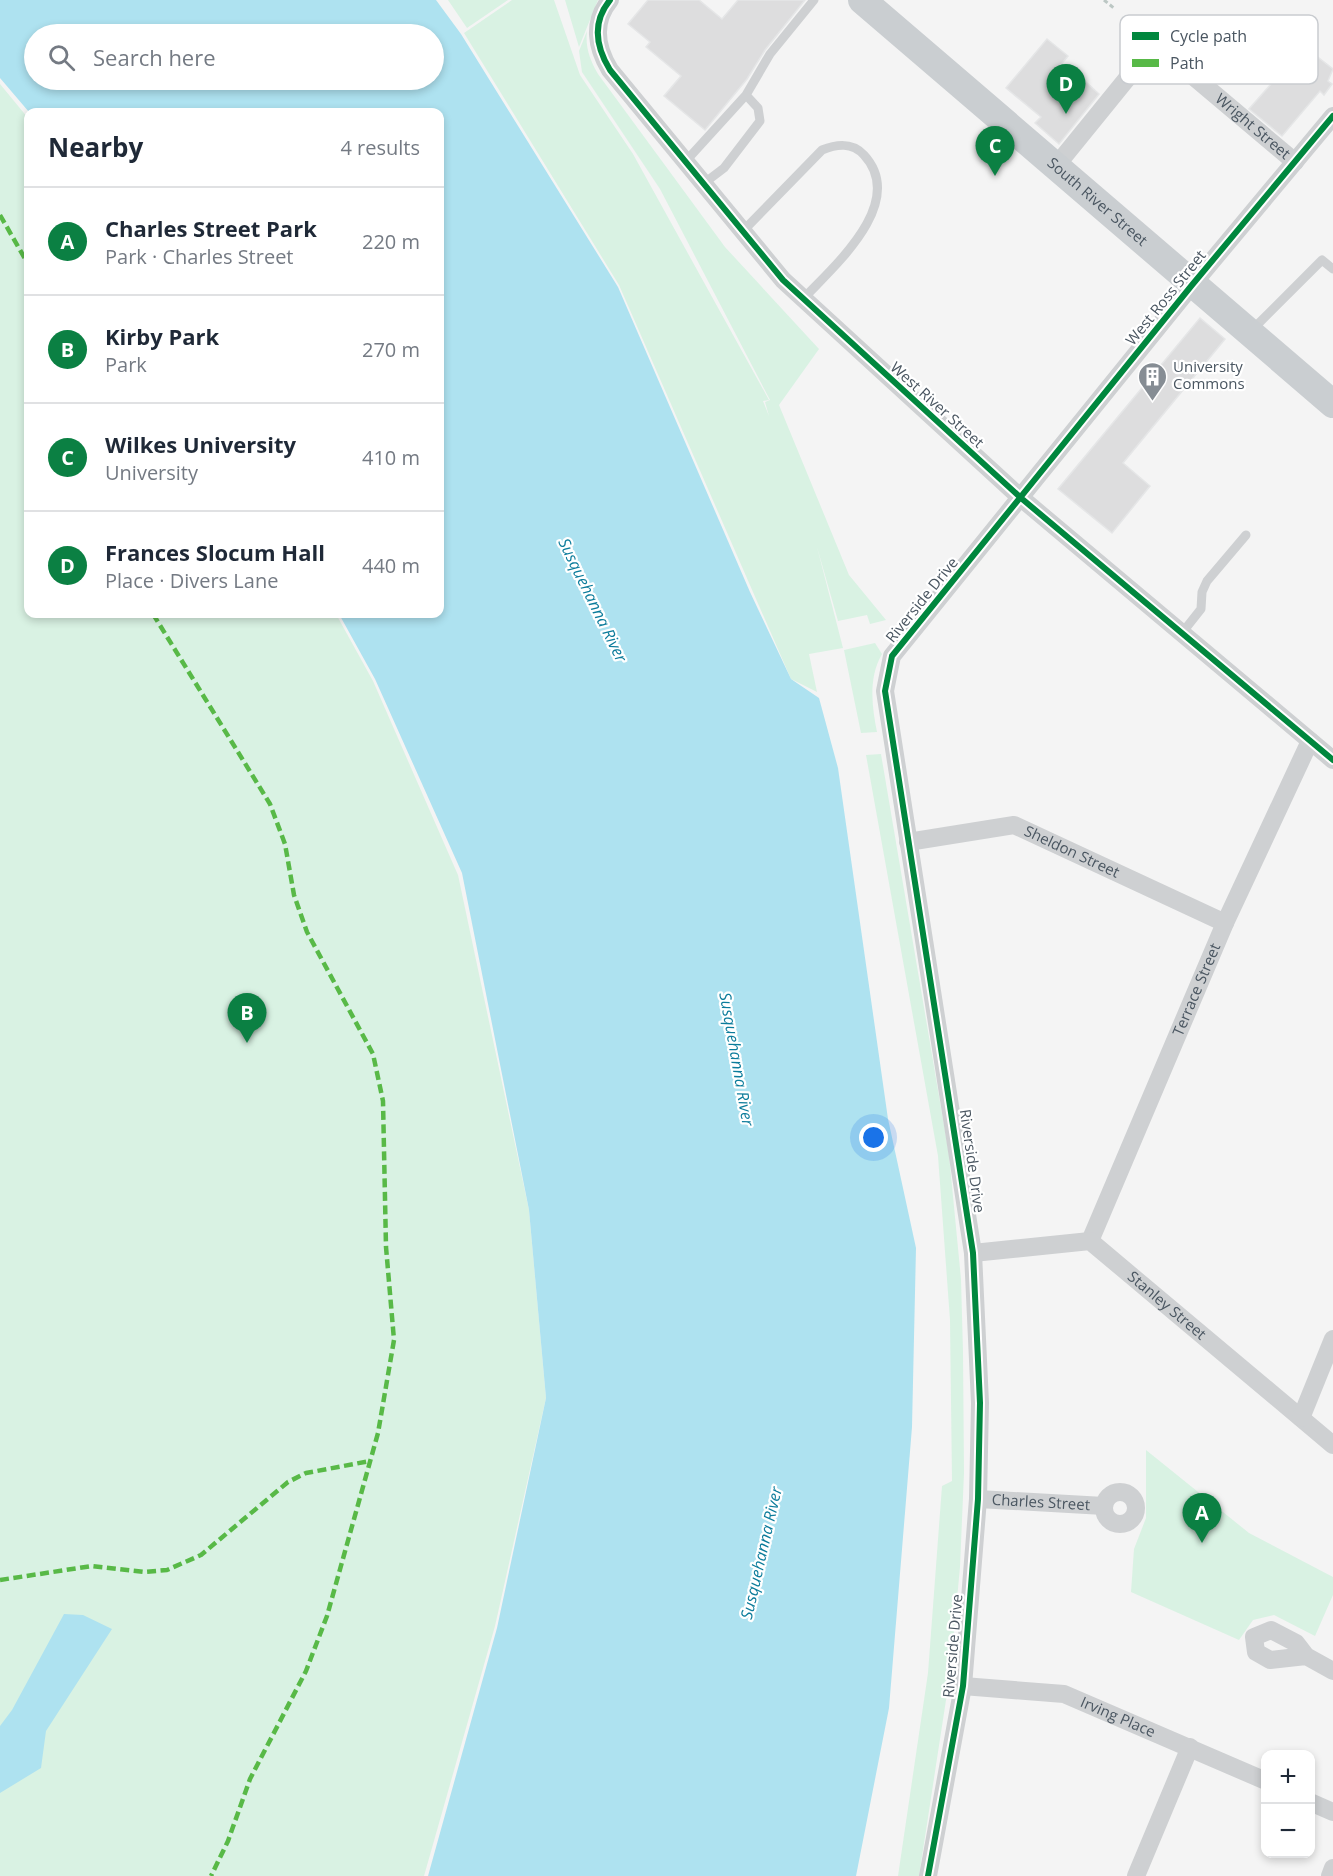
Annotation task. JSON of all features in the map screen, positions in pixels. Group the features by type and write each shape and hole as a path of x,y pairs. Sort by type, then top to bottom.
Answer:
{"main road":[{"name":"South River Street","path":"862,0 1333,404"}],"street":[{"name":"West River Street","path":"605,6 597,34 601,55 610,70 783,280 1021,498 1333,760"},
{"name":"Wright Street","path":"1056,166 1123,84"},
{"name":"Wright Street","path":"1202,84 1294,162"},
{"name":"West Ross Street","path":"1021,498 1192,285 1333,116"},
{"name":"Riverside Drive","path":"928,1876 963,1686 978,1498 980,1403 973,1253 885,691 892,656 1021,498"},
{"name":"Terrace Street","path":"1090,1241 1225,923 1310,741"},
{"name":"Sheldon Street","path":"908,842 1014,825 1225,923"},
{"path":"973,1253 1090,1241"},
{"name":"Stanley Street","path":"1090,1241 1333,1445"},
{"path":"1301,1418 1333,1339"},
{"name":"Charles Street","path":"978,1498 1104,1506"},
{"path":"1306,1656 1333,1671"},
{"name":"Irving Place","path":"963,1686 1064,1694 1261,1779"},
{"path":"1136,1876 1190,1747"},
{"path":"1315,1804 1333,1812"},
{"path":"1330,1876 1333,1868"}],"lane":[{"path":"685,162 746,95 770,54 814,0"},
{"path":"703,184 724,168 760,121 758,108 746,95"},
{"path":"742,231 822,150 835,144 856,147 866,157 875,176 874,213 850,248 803,299"},
{"path":"1249,333 1322,260 1333,269"},
{"path":"1182,633 1201,609 1202,592 1207,581 1246,535"}],"path":[{"path":"1104,0 1115,9"}],"green space":[{"path":"448,0 508,0 467,28"},
{"path":"512,0 554,0 580,75 633,154 769,400 763,401 769,416 765,402 770,400 660,189 582,72 579,51 587,31 589,53 598,74 725,247 819,349 779,405 849,575 886,620 870,624 867,615 838,621 817,547 843,648 809,654 817,692 791,679 619,285 464,33"},
{"path":"565,0 598,0 579,47"},
{"path":"0,84 24,113 24,618 338,618 373,681 458,875 529,1210 546,1398 495,1626 424,1876 0,1876"},
{"path":"875,643 882,654 873,683 877,732 861,733 844,650"},
{"path":"881,754 949,1155 961,1279 964,1473 960,1567 950,1674 919,1876 898,1876 928,1673 942,1486 952,1481 950,1320 938,1156 866,755"},
{"path":"1146,1450 1249,1533 1333,1577 1333,1595 1315,1636 1274,1615 1253,1620 1239,1640 1131,1592 1134,1549 1146,1518"}],"water":[{"name":"Susquehanna River","path":"0,0 436,0 461,34 618,287 750,592 791,679 819,698 838,768 888,1119 916,1248 912,1427 889,1708 856,1876 428,1876 497,1628 546,1398 529,1210 462,873 375,679 341,618 444,618 444,108 26,108 0,78"},
{"path":"64,1614 83,1615 112,1629 46,1731 41,1768 0,1793 0,1726 12,1710"}],"building":[{"path":"648,0 699,0 722,19 738,0 805,0 765,50 747,79 705,130 664,96 681,76 646,47 650,42 628,24"},
{"path":"1047,39 1068,56 1054,73 1077,93 1086,82 1099,94 1059,144 1035,123 1041,117 1006,88"},
{"path":"1318,57 1333,69 1328,81 1332,84 1324,95 1320,91 1282,136 1249,109 1271,84 1318,84"},
{"name":"University Commons","path":"1200,318 1225,339 1123,463 1150,486 1112,533 1058,489"}],"marked path":[{"path":"0,215 24,257"},
{"path":"155,618 270,804 285,844 294,895 307,932 373,1054 383,1101 386,1247 394,1340 378,1433 327,1616 306,1671 250,1779 228,1841 211,1876"},
{"path":"0,1580 92,1566 144,1572 167,1570 201,1555 288,1482 306,1473 370,1461"}],"cycle path":[{"path":"610,0 604,8 598,26 599,44 610,70 783,280 1021,498 1333,760"},
{"path":"928,1876 963,1686 978,1499 980,1403 973,1253 885,691 892,656 1192,285 1333,116"}],"place":[{"name":"Frances Slocum Hall","path":"1066,114"},
{"name":"Wilkes University","path":"995,176"},
{"name":"University Commons","path":"1152,402"},
{"name":"Kirby Park","path":"247,1043"},
{"name":"Charles Street Park","path":"1202,1543"}]}
